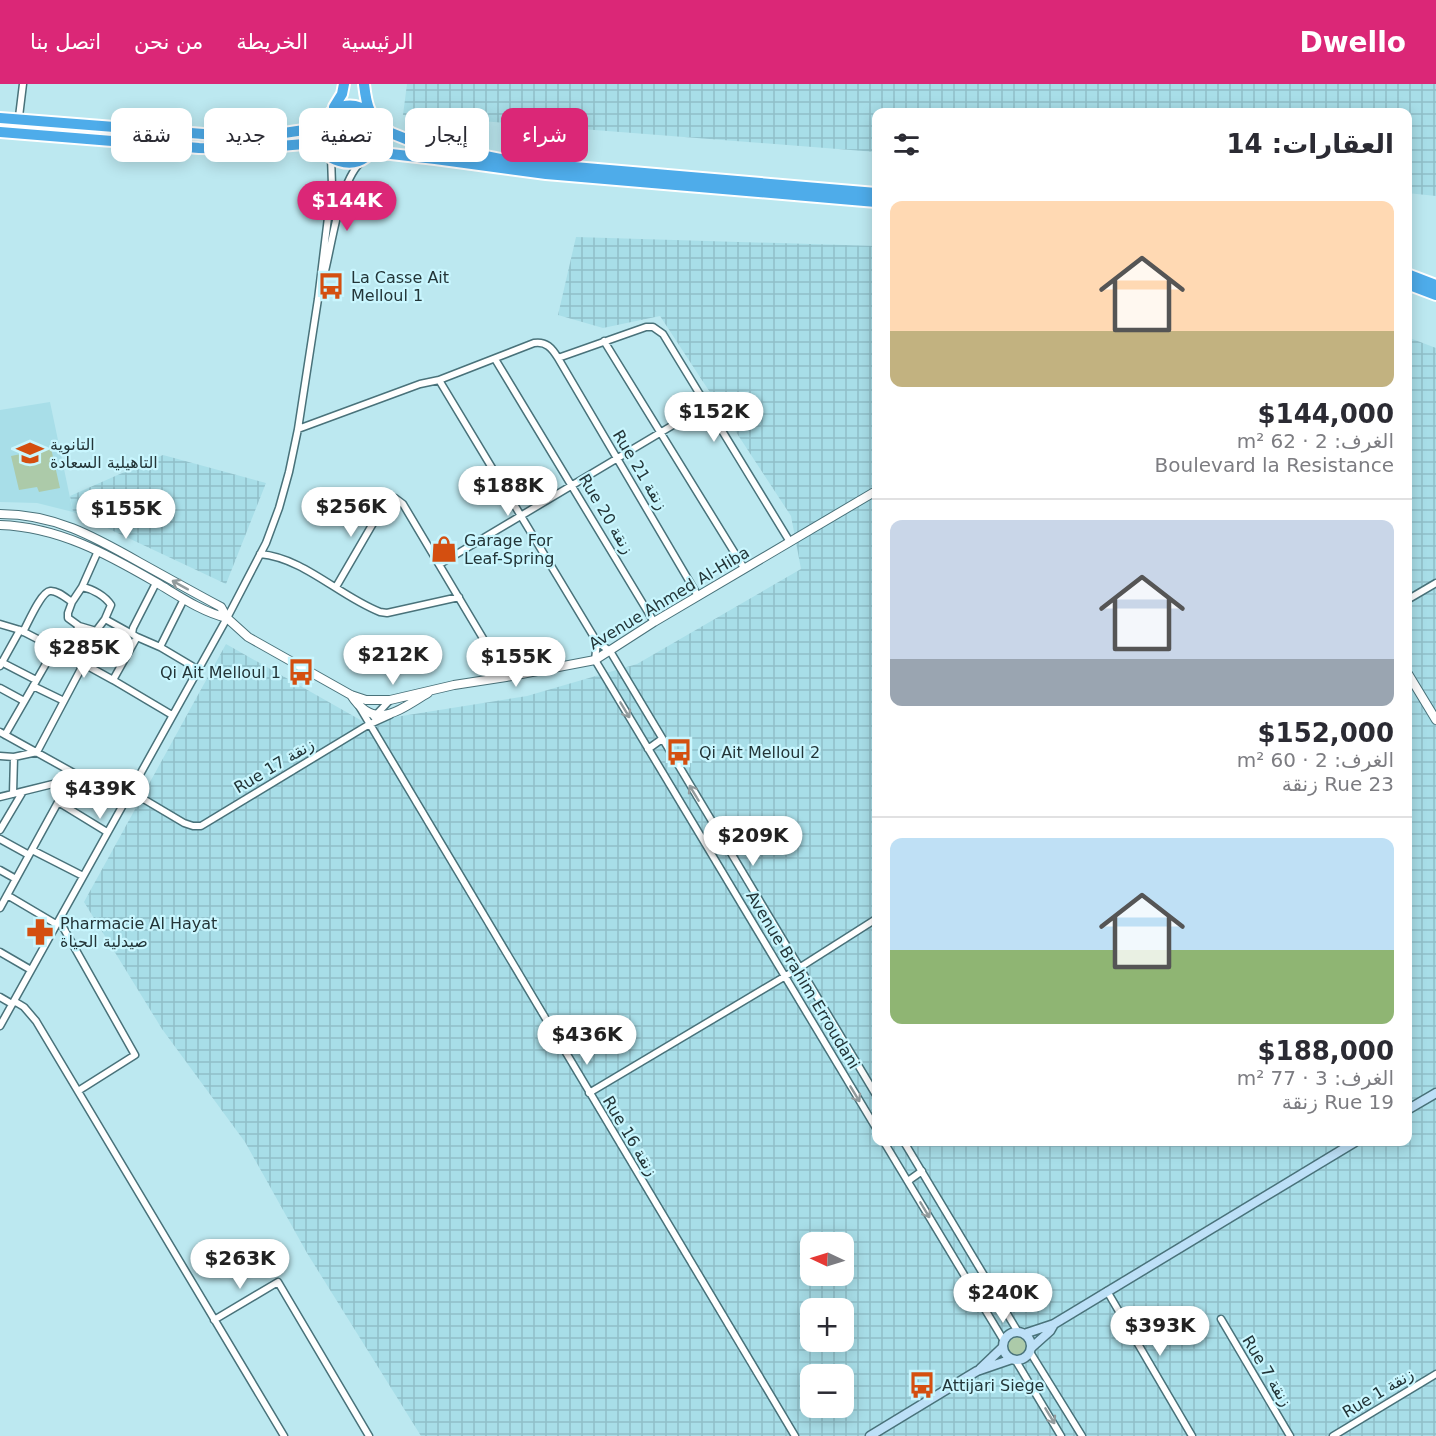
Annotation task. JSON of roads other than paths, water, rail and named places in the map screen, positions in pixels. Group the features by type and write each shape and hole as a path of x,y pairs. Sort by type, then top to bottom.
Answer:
{"highway":[{"path":"334,107 342,94 344,84"},
{"path":"364,84 371,108"},
{"path":"334,107 351,104 360,105 363,108"},
{"path":"0,118 206,135 257,137 299,131"},
{"path":"0,132 199,148 245,149 299,144"},
{"path":"393,134 411,141 516,162 872,193"},
{"path":"393,156 546,174 872,202"},
{"path":"1412,276 1436,285"},
{"path":"1412,286 1436,295"}],"main road":[{"path":"1412,1107 1436,1093"},
{"path":"870,1436 977,1371 1010,1335 1053,1324 1348,1146"},
{"path":"977,1371 1025,1358 1050,1331 1053,1324"},
{"path":"1021,1333 1030,1340 1031,1350"},
{"path":"1004,1344 1006,1354 1014,1360"}],"street":[{"path":"17,133 23,84"},
{"path":"0,1026 227,618 266,543 282,499 297,429 318,298 332,185 330,162"},
{"path":"318,298 344,193 352,173 362,162"},
{"path":"297,429 420,384 439,380 534,343 540,342 548,345 558,358 646,327 657,329 663,334 790,542"},
{"path":"604,341 744,568"},
{"name":"Rue 20 زنقة","path":"495,358 654,622"},
{"name":"Rue 21 زنقة","path":"558,358 698,596"},
{"path":"439,380 597,642 610,651"},
{"path":"440,564 705,406"},
{"name":"Avenue Ahmed Al-Hiba","path":"0,514 37,517 84,531 221,607 227,618 248,637 351,695 366,700 390,700 454,685 595,660 654,622 872,493"},
{"path":"336,586 386,501 389,498 395,498 404,504 506,677"},
{"path":"0,525 40,529 63,535 98,551 184,599 227,618"},
{"path":"266,543 276,555 380,612 387,613 459,597"},
{"path":"82,587 91,590 110,603 111,608 96,631 80,626 68,618 68,613 98,551"},
{"path":"260,554 276,555"},
{"path":"1412,597 1436,582"},
{"path":"113,680 156,583"},
{"path":"64,701 1,664 43,594 56,592 72,602"},
{"path":"160,647 184,599"},
{"path":"105,619 197,669"},
{"path":"0,624 21,631 55,648 172,715"},
{"path":"64,654 80,626"},
{"path":"595,660 597,642"},
{"path":"55,648 2,733 124,801"},
{"name":"Avenue Brahim Erroudani","path":"610,651 872,1088"},
{"name":"Avenue Brahim Erroudani","path":"595,660 785,976 872,1113"},
{"path":"37,753 83,664"},
{"path":"1412,680 1436,720"},
{"path":"0,688 24,701"},
{"name":"Rue 17 زنقة","path":"130,790 184,823 201,826 369,725 432,691"},
{"name":"Rue 16 زنقة","path":"351,695 795,1436"},
{"path":"369,725 390,700"},
{"path":"359,706 375,716 395,712"},
{"path":"648,749 662,739"},
{"path":"0,756 14,757 37,753"},
{"path":"13,794 14,757"},
{"path":"0,908 74,773"},
{"path":"0,796 70,780"},
{"path":"0,830 22,792"},
{"path":"58,802 107,832"},
{"path":"0,839 82,876"},
{"path":"0,870 16,879"},
{"path":"8,895 57,922 135,1054 78,1091"},
{"path":"589,1093 799,968 872,922"},
{"path":"0,952 31,970"},
{"path":"0,997 13,1002 32,1016 284,1436"},
{"path":"887,1146 1004,1344"},
{"path":"906,1146 1021,1333"},
{"path":"908,1180 922,1171"},
{"path":"214,1320 278,1281 369,1436"},
{"path":"1107,1291 1192,1436"},
{"name":"Rue 7 زنقة","path":"1221,1319 1290,1436"},
{"path":"1031,1350 1082,1436"},
{"path":"1014,1360 1062,1436"},
{"name":"Rue 1 زنقة","path":"1333,1436 1436,1374"}],"place":[{"name":"La Casse Ait Melloul 1","path":"331,286"},
{"name":"التانوية التاهيلية السعادة","path":"30,453"},
{"name":"Garage For Leaf-Spring","path":"444,549"},
{"name":"Qi Ait Melloul 1","path":"301,672"},
{"name":"Qi Ait Melloul 2","path":"679,752"},
{"name":"Pharmacie Al Hayat صيدلية الحياة","path":"40,932"},
{"name":"Attijari Siege","path":"922,1385"}]}
